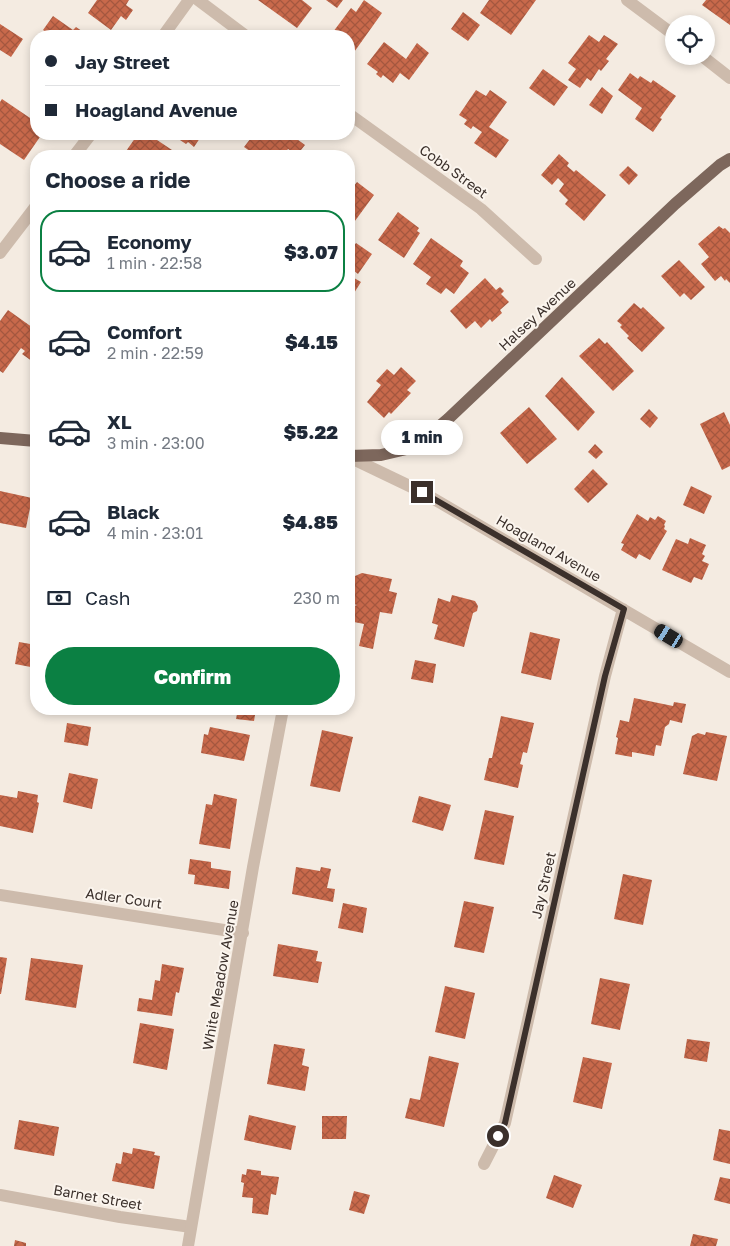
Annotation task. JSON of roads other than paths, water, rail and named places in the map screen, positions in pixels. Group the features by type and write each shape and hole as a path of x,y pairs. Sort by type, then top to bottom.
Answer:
{"main road":[{"name":"Halsey Avenue","path":"355,457 381,455 415,447 448,419 675,204 720,165 730,159"},
{"path":"0,438 30,440"}],"street":[{"path":"167,30 189,0"},
{"path":"198,0 238,30"},
{"path":"627,0 665,28"},
{"path":"713,65 730,78"},
{"name":"Cobb Street","path":"355,118 481,209 536,259"},
{"path":"79,150 86,140"},
{"path":"0,253 30,214"},
{"name":"Hoagland Avenue","path":"355,460 422,492 730,672"},
{"name":"Jay Street","path":"484,1164 505,1123 605,676 624,609"},
{"name":"White Meadow Avenue","path":"188,1246 253,867 282,715"},
{"name":"Adler Court","path":"0,895 243,933"},
{"name":"Barnet Street","path":"0,1195 120,1217 191,1227"}]}
